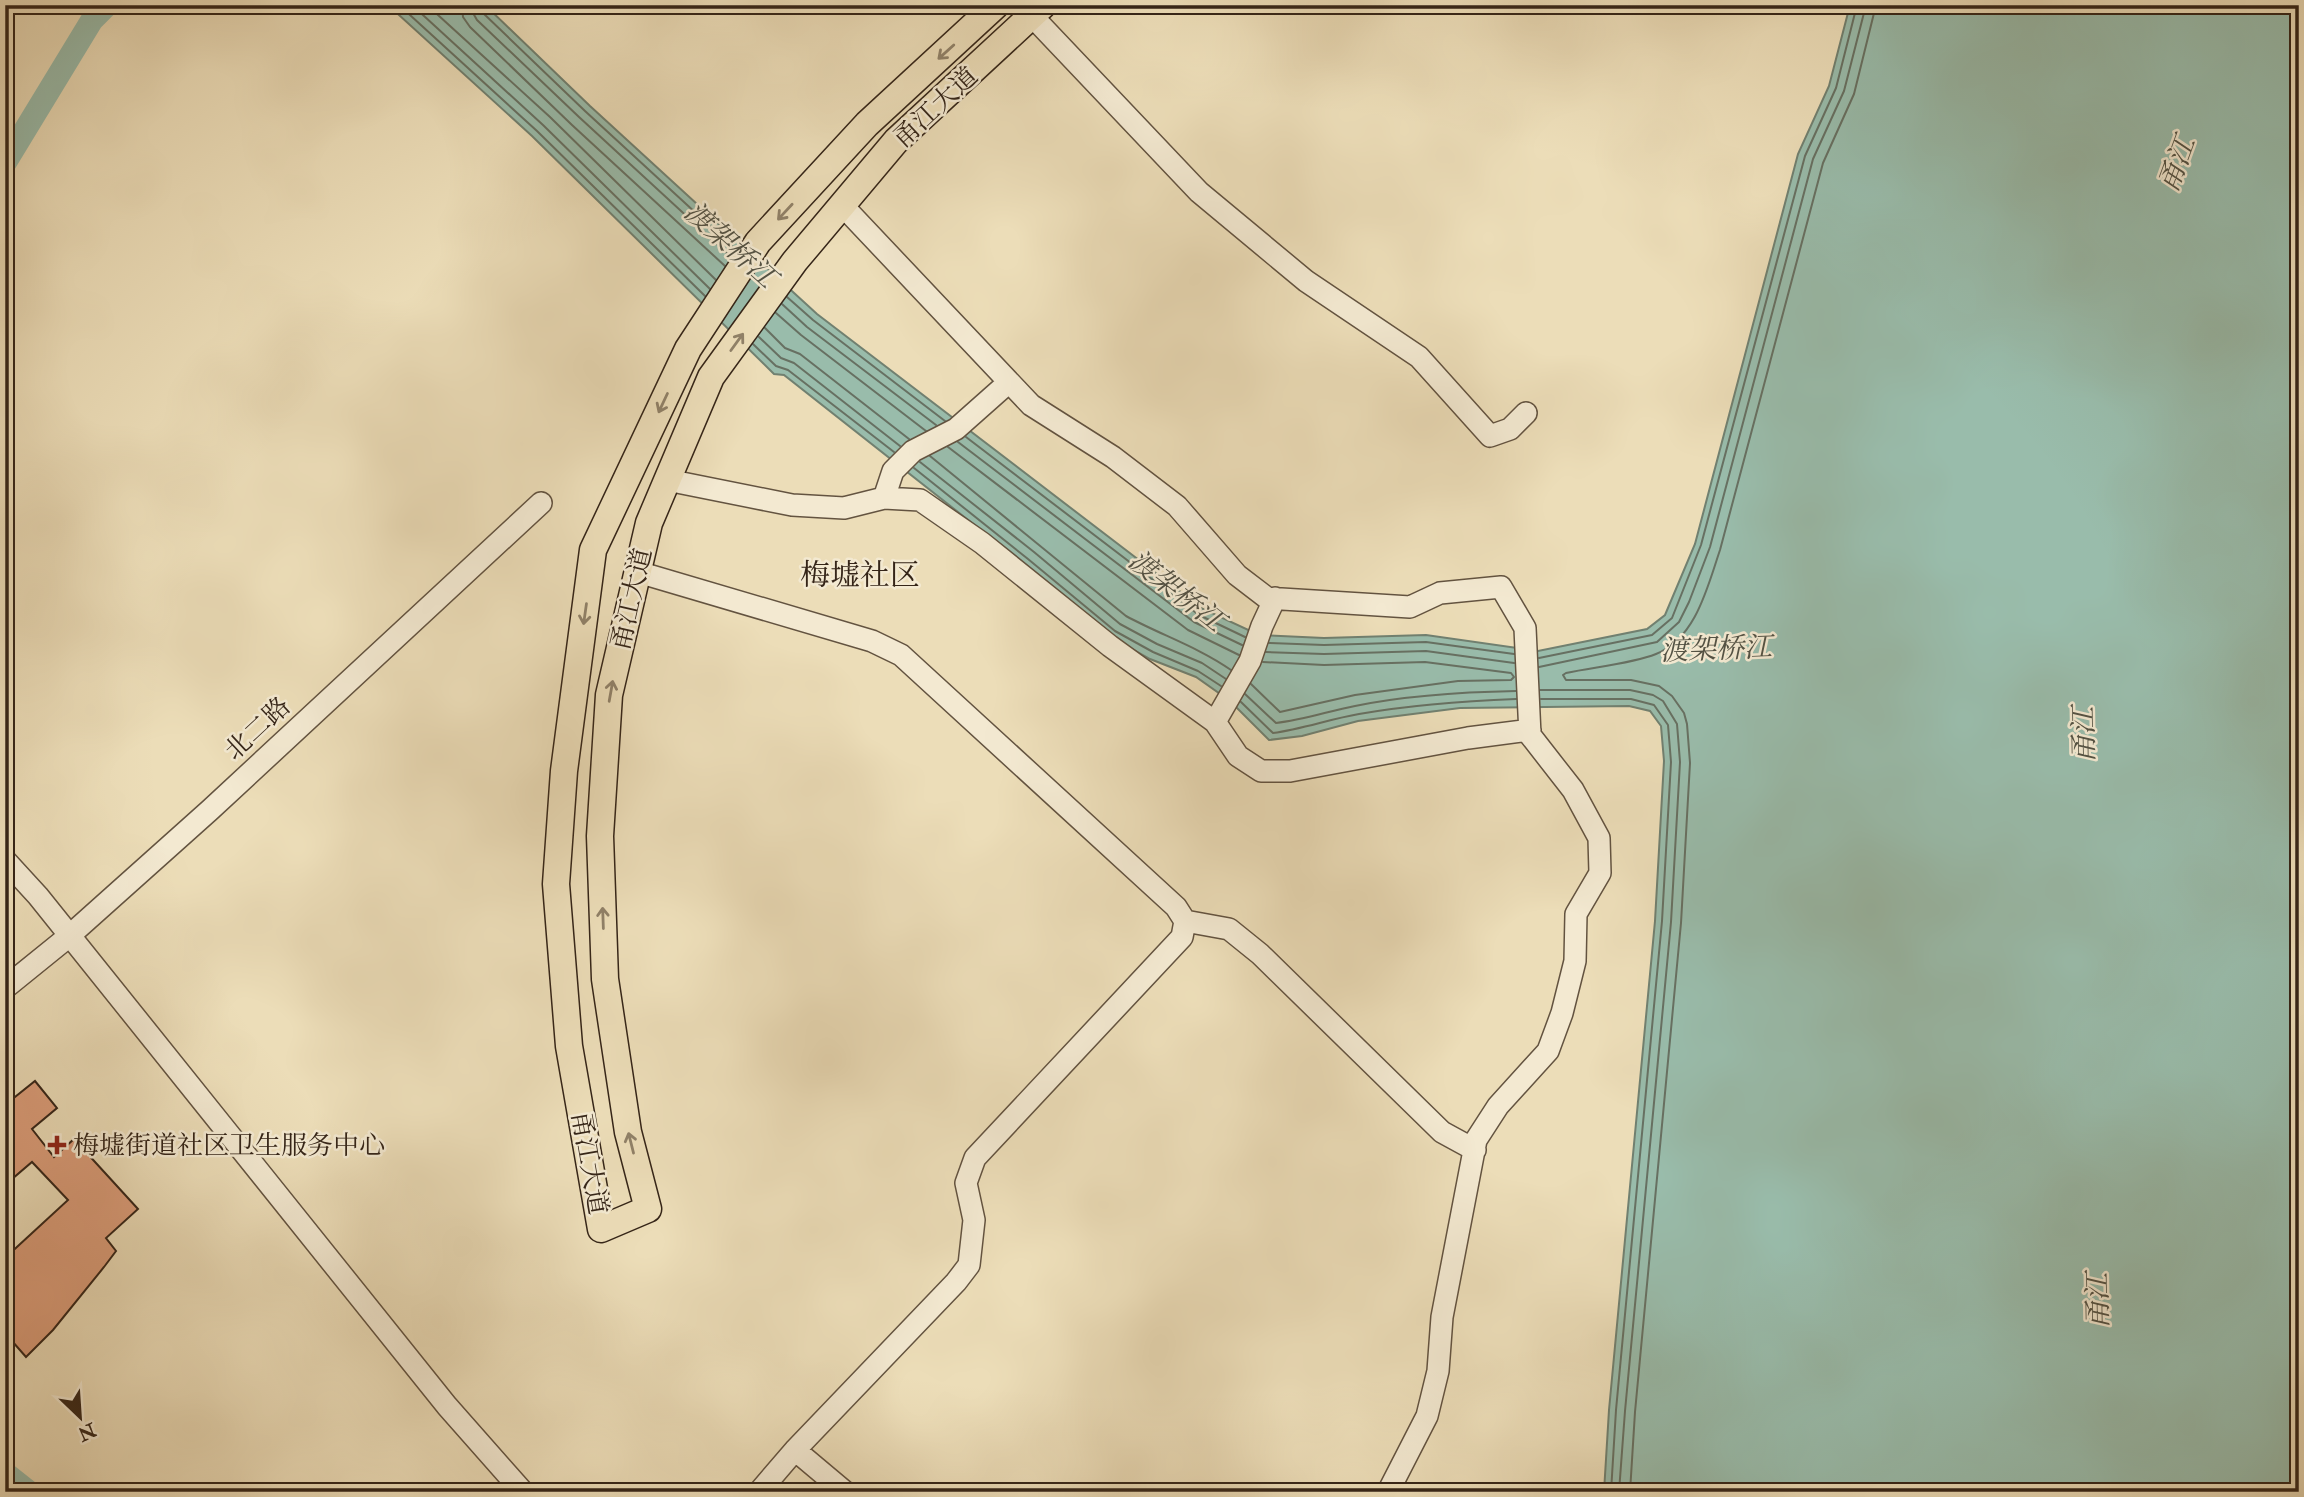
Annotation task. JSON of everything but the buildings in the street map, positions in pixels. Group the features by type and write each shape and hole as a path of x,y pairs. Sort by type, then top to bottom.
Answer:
{"main road":[{"name":"甬江大道","path":"996,5 867,124 758,242 688,349 593,550 564,771 556,884 569,1046 601,1229 648,1209 628,1132 605,979 600,836 609,695 649,523 711,377 795,261 896,141 1038,10"}],"street":[{"path":"1038,10 1199,192 1306,281 1419,357 1490,436 1510,429 1526,413"},
{"path":"842,205 1031,405 1112,457 1177,506 1237,575 1267,598 1410,607 1440,593 1501,587 1524,628 1530,735 1573,790 1599,838 1600,873 1576,914 1575,961 1562,1013 1548,1051 1498,1106 1476,1140 1443,1317 1438,1371 1427,1416 1388,1492"},
{"path":"884,498 893,471 913,452 956,429 1009,382"},
{"path":"667,480 792,505 844,508 884,498 920,500 982,543 1099,637 1215,722 1238,756 1261,771 1290,771 1468,738 1530,722"},
{"name":"北二路","path":"5,988 68,937 220,800 541,503"},
{"path":"638,572 872,641 901,655 1175,907 1185,921 1229,929 1260,954 1442,1132 1475,1150"},
{"path":"1215,722 1250,661 1275,598"},
{"path":"5,860 38,897 447,1406 523,1492"},
{"path":"758,1492 969,1265 974,1220 966,1183 975,1158 1182,937 1185,921"},
{"path":"795,1450 845,1492"}],"water":[{"path":"388,5 485,5 590,106 817,314 1203,609 1259,635 1324,638 1426,635 1538,651 1647,629 1665,615 1695,544 1798,154 1829,86 1850,5 2299,5 2299,1492 1604,1492 1609,1410 1655,921 1664,761 1661,726 1650,711 1629,706 1460,708 1358,721 1302,736 1269,740 1230,701 1196,677 1150,659 1111,637 1024,564 784,375 774,374 532,136"}],"waterway":[{"path":"5,163 92,20 107,5"},
{"path":"5,1473 29,1492"}],"place":[{"name":"梅墟街道社区卫生服务中心","path":"57,1145"}],"district":[{"name":"梅墟社区","path":"860,575"}],"water label":[{"name":"甬江","path":"2176,164"},
{"name":"渡架桥江","path":"731,244"},
{"name":"渡架桥江","path":"1177,590"},
{"name":"渡架桥江","path":"1716,648"},
{"name":"甬江","path":"2083,735"},
{"name":"甬江","path":"2097,1301"}]}
